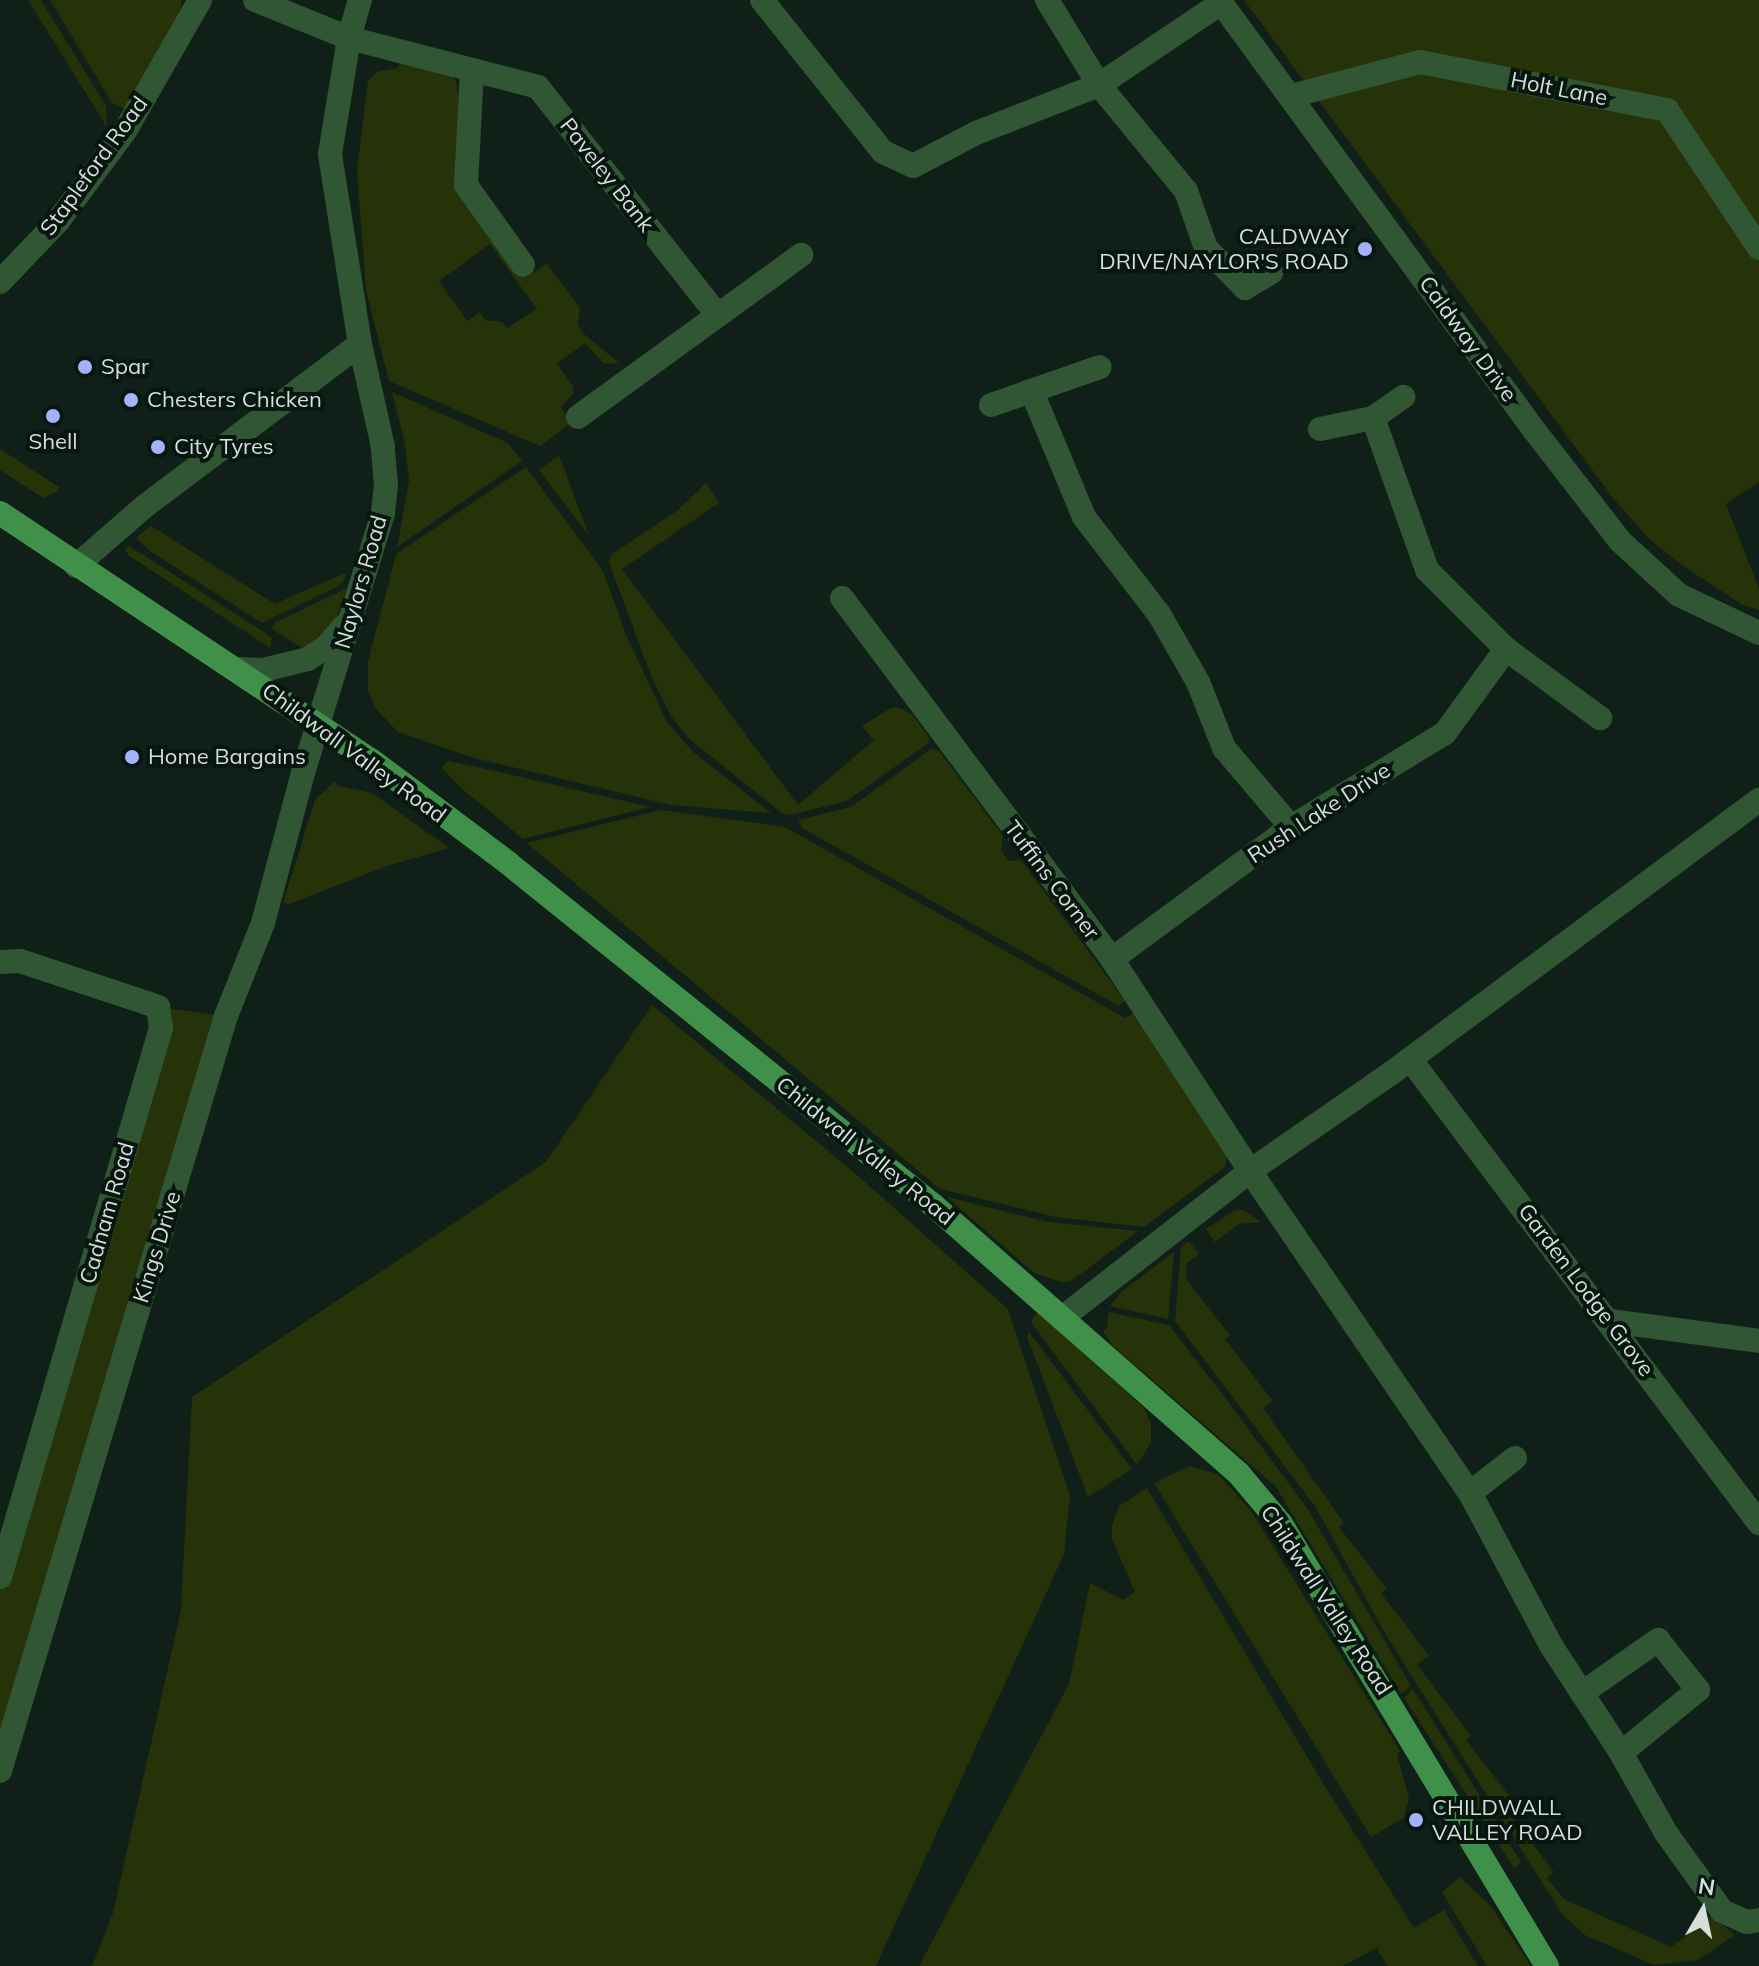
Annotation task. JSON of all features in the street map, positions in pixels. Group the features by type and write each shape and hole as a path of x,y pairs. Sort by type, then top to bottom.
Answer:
{"main road":[{"name":"Childwall Valley Road","path":"0,513 319,725 508,863 831,1121 1239,1474 1281,1524 1394,1706 1547,1966"}],"street":[{"name":"Stapleford Road","path":"0,282 58,221 125,131 200,0"},
{"name":"Paveley Bank","path":"255,0 349,38 538,87 718,316"},
{"name":"Naylors Road","path":"319,725 383,513 386,485 383,447 360,344 330,154 349,38 360,0"},
{"path":"762,0 883,152 913,166 976,133 1099,85 1220,2"},
{"path":"1047,0 1099,85 1186,191 1206,248 1245,288 1272,272"},
{"name":"Caldway Drive","path":"1220,2 1534,430 1620,541 1679,595 1759,633"},
{"name":"Holt Lane","path":"1291,96 1420,62 1667,110 1759,248"},
{"path":"472,70 466,185 469,194 523,265"},
{"path":"578,417 801,255"},
{"path":"76,566 145,506 360,344"},
{"path":"991,405 1100,367"},
{"path":"1032,392 1084,517 1159,614 1198,682 1224,748 1291,827"},
{"path":"1320,429 1373,418 1403,397"},
{"path":"1373,418 1427,570 1506,649 1600,718"},
{"name":"Tuffins Corner","path":"842,598 1112,959 1250,1171"},
{"path":"235,669 276,668 308,659 326,647 351,619"},
{"name":"Rush Lake Drive","path":"1112,959 1291,827 1445,733 1506,649"},
{"name":"Kings Drive","path":"0,1771 226,1016 263,923 319,725"},
{"path":"1062,1318 1250,1171 1410,1059 1759,800"},
{"name":"Cadnam Road","path":"0,962 20,961 158,1007 161,1028 0,1577"},
{"name":"Garden Lodge Grove","path":"1410,1059 1759,1523"},
{"path":"1250,1171 1470,1493 1552,1647 1621,1753 1666,1833 1722,1911 1747,1922 1759,1920"},
{"path":"1610,1321 1759,1341"},
{"path":"1470,1493 1515,1458"},
{"path":"1582,1693 1658,1640 1698,1690 1621,1753"}],"green space":[{"path":"28,0 41,0 106,106 107,127"},
{"path":"50,0 181,0 181,9 131,112 112,103"},
{"path":"1244,0 1759,0 1759,482 1726,504 1759,589 1759,610 1743,605 1683,566 1649,539 1613,498"},
{"path":"400,62 452,76 456,81 474,206 527,277 547,264 580,308 578,324 584,334 619,363 604,364 585,343 557,364 573,386 573,394 561,407 571,423 540,446 389,381 366,290 357,170 368,81 377,72 398,68","holes":["490,244 537,309 507,328 502,322 485,320 480,312 467,321 439,281"]},
{"path":"392,392 508,443 522,461 397,547 409,481 405,444"},
{"path":"0,449 59,487 58,491 43,498 0,470"},
{"path":"559,455 589,536 539,470"},
{"path":"526,467 603,571 627,637 667,722 693,752 771,813 671,805 474,758 398,732 375,708 368,690 368,662 396,554"},
{"path":"706,483 719,503 622,569 798,805 874,740 862,726 891,708 900,708 913,715 930,739 927,744 847,801 790,815 782,813 688,738 671,716 651,676 609,562 612,554 678,510"},
{"path":"151,526 275,604 345,573 345,579 340,585 262,623 150,551 136,538"},
{"path":"129,546 264,632 272,638 270,648 128,555 125,549"},
{"path":"347,588 335,621 310,645 302,648 272,629 274,623"},
{"path":"931,749 939,751 1003,836 1001,851 1009,861 1021,860 1125,1001 1119,1006 802,828 798,820 851,807"},
{"path":"448,761 650,807 523,839 460,787 442,768"},
{"path":"335,781 337,786 372,793 449,848 387,866 289,904 283,903 315,800"},
{"path":"661,810 785,827 1125,1018 1134,1013 1227,1155 1225,1167 1144,1227 1056,1217 940,1189 527,843"},
{"path":"652,1005 857,1175 1008,1309 1070,1495 1064,1554 876,1966 92,1966 113,1913 181,1610 192,1397 546,1162"},
{"path":"158,1007 226,1016 0,1756 0,1543"},
{"path":"947,1197 1048,1222 1138,1231 1070,1281 1061,1282 1034,1273"},
{"path":"1235,1210 1244,1210 1261,1222 1239,1224 1215,1242 1206,1229"},
{"path":"1189,1241 1199,1254 1187,1263 1186,1279 1230,1335 1225,1339 1273,1401 1263,1408 1344,1523 1339,1527 1387,1589 1381,1593 1429,1656 1417,1665 1471,1736 1466,1740 1514,1802 1506,1809 1554,1872 1547,1878 1564,1899 1671,1947 1711,1916 1735,1935 1698,1960 1654,1965 1585,1935 1562,1914 1387,1637 1315,1506 1175,1321 1181,1247"},
{"path":"1174,1252 1168,1319 1110,1306 1122,1291"},
{"path":"1037,1312 1144,1408 1151,1424 1151,1442 1137,1465 1031,1322"},
{"path":"1108,1312 1169,1325 1220,1391 1307,1508 1411,1686 1401,1694 1276,1487 1112,1345 1103,1332 1107,1328"},
{"path":"1029,1332 1132,1469 1088,1497 1027,1337"},
{"path":"1189,1466 1218,1474 1252,1512 1400,1751 1397,1755 1409,1798 1404,1818 1371,1837 1154,1483"},
{"path":"1147,1488 1321,1780 1414,1928 1444,1910 1478,1966 1388,1966 1377,1950 1382,1945 1343,1966 919,1966 1069,1684 1090,1583 1123,1600 1135,1592 1112,1539 1112,1526 1119,1506"},
{"path":"1413,1689 1521,1862 1514,1868 1404,1698"},
{"path":"1460,1877 1490,1905 1531,1966 1487,1966 1442,1892"}],"place":[{"name":"CALDWAY DRIVE/NAYLOR'S ROAD","path":"1365,249"},
{"name":"Spar","path":"85,367"},
{"name":"Chesters Chicken","path":"131,400"},
{"name":"Shell","path":"53,416"},
{"name":"City Tyres","path":"158,447"},
{"name":"Home Bargains","path":"132,757"},
{"name":"CHILDWALL VALLEY ROAD","path":"1416,1820"}]}
